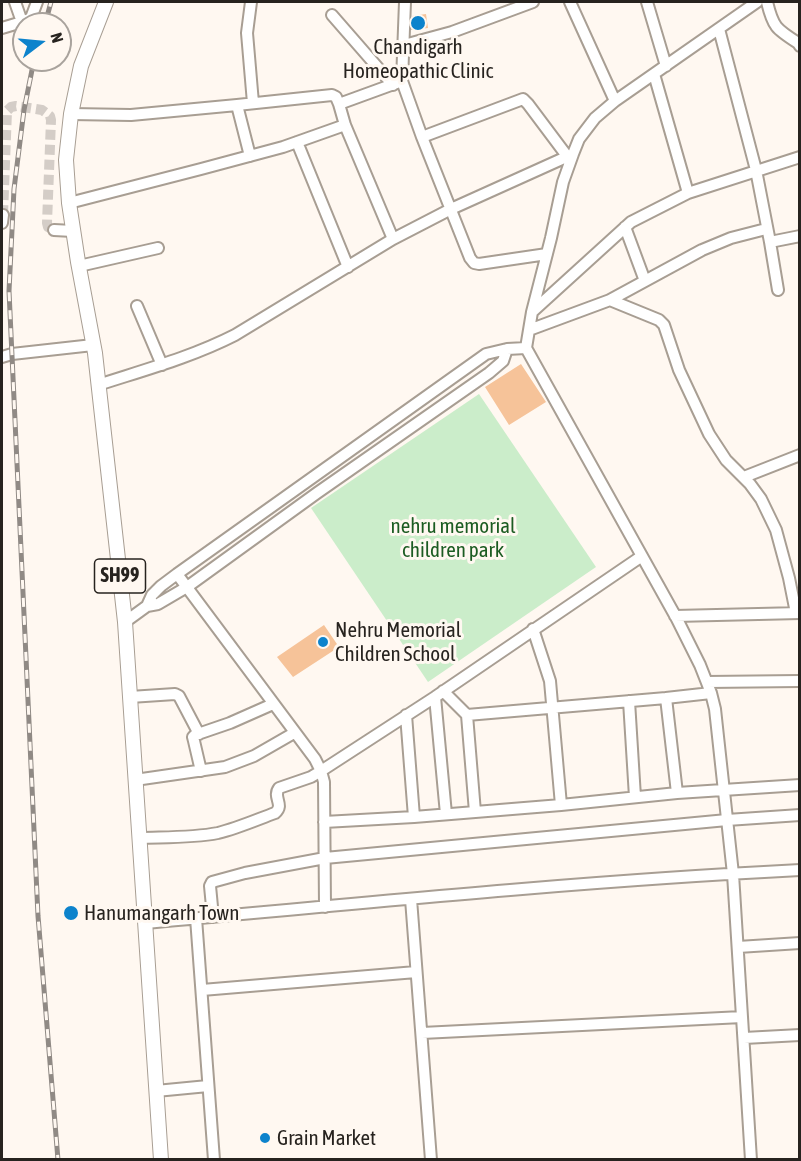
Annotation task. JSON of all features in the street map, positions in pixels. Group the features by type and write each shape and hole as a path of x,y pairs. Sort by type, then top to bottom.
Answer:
{"main road":[{"name":"SH99","path":"106,2 81,66 71,114 66,160 69,202 93,345 125,622 161,1160"}],"street":[{"path":"251,2 246,33 253,103"},
{"path":"398,83 404,45 405,2"},
{"path":"404,45 452,32 533,2"},
{"path":"570,2 615,101"},
{"path":"647,2 666,66"},
{"path":"751,1160 733,874 715,709 709,687 700,664 675,616 526,348 532,312 570,155 579,139 595,118 615,101 757,2"},
{"path":"766,2 776,27 800,46"},
{"path":"332,15 398,83 474,263 547,254"},
{"path":"719,28 756,171 778,290"},
{"path":"654,74 688,193"},
{"path":"339,104 398,83"},
{"path":"71,114 131,115 332,95 336,97 339,104 345,125 393,239"},
{"path":"422,137 523,99 570,155"},
{"path":"237,105 250,156"},
{"path":"69,202 250,156 345,125"},
{"path":"297,142 348,267"},
{"path":"98,385 212,347 393,239 452,209 570,155"},
{"path":"532,312 631,222 688,193 800,157"},
{"path":"625,227 645,281"},
{"path":"529,330 610,300 702,250 731,238 766,229"},
{"path":"54,230 74,231"},
{"path":"770,242 800,236"},
{"path":"79,266 158,248"},
{"path":"610,300 659,320 664,325 679,370 709,434 726,460 744,477 761,499 776,530 798,613 675,616"},
{"path":"138,306 162,365"},
{"path":"2,357 93,345"},
{"path":"147,606 161,586 177,574 486,354 526,348"},
{"path":"125,622 147,606 171,598 498,366 503,361 507,350"},
{"path":"744,477 800,455"},
{"path":"308,481 317,493"},
{"path":"139,838 189,837 218,833 275,813 280,806 276,797 279,788 311,777 321,771 642,556"},
{"path":"177,574 315,759 321,771 324,782 325,907"},
{"path":"533,629 548,673 561,805"},
{"path":"439,693 467,715 666,698 709,687 800,681"},
{"path":"439,693 446,814"},
{"path":"130,697 175,694 179,696 199,734"},
{"path":"666,698 677,793"},
{"path":"629,701 635,797"},
{"path":"201,771 193,738 273,704"},
{"path":"406,715 414,817"},
{"path":"467,715 475,812"},
{"path":"135,780 201,771 240,762 294,733"},
{"path":"324,822 414,817 677,793 800,785"},
{"path":"213,917 210,886 212,882 295,862 800,815"},
{"path":"145,923 411,899 800,870"},
{"path":"411,899 431,1160"},
{"path":"196,918 214,1160"},
{"path":"738,947 800,943"},
{"path":"202,990 416,972"},
{"path":"422,1033 742,1017"},
{"path":"744,1038 800,1035"},
{"path":"156,1091 208,1086"}],"green space":[{"name":"nehru memorial children park","path":"479,394 596,567 428,682 311,508"}],"building":[{"path":"426,14 428,28 411,30 412,16"},
{"path":"521,364 546,402 509,425 485,387"},
{"path":"324,625 339,647 293,677 277,657"}],"tunnel":[{"path":"3,215 7,111 16,106 42,110 50,116 51,120 47,223 48,227 54,230"}],"railway":[{"path":"48,12 51,2"},
{"path":"32,72 24,110 14,189 9,291 38,916 58,1160"}],"place":[{"name":"Chandigarh Homeopathic Clinic","path":"418,23"},
{"name":"Nehru Memorial Children School","path":"323,642"},
{"name":"Hanumangarh Town","path":"71,913"},
{"name":"Grain Market","path":"265,1138"}]}
